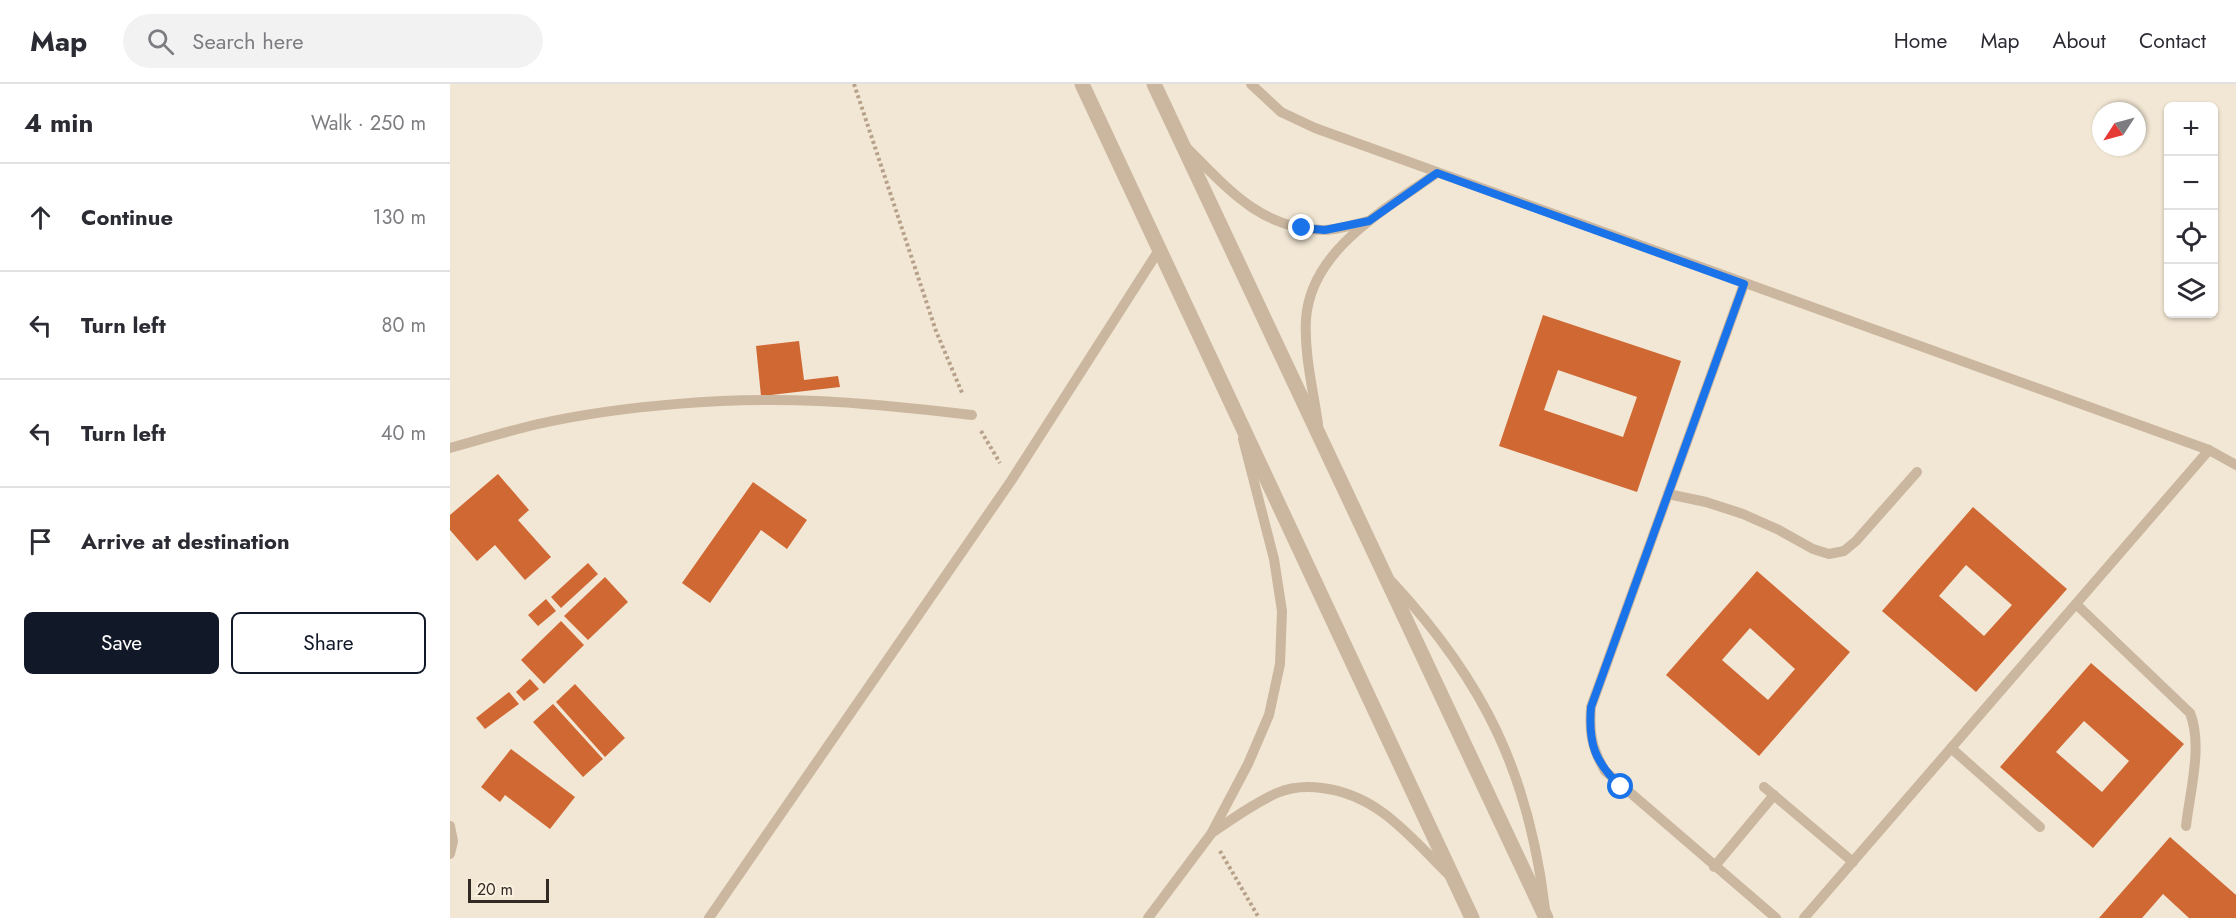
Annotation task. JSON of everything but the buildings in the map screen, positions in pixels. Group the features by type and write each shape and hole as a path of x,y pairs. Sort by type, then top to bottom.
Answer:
{"street":[{"path":"1082,84 1472,918"},
{"path":"1154,84 1546,918"}],"lane":[{"path":"1251,84 1281,112 1315,128 2209,450 2236,465"},
{"path":"1182,142 1239,200 1262,215 1288,225 1325,230 1369,221"},
{"path":"1319,433 1306,347 1306,317 1313,288 1322,270 1369,221 1437,173"},
{"path":"709,918 1011,481 1159,250"},
{"path":"1744,284 1591,707 1590,730 1594,752 1605,771 1776,918"},
{"path":"450,448 538,424 630,410 723,401 817,401 972,415"},
{"path":"1148,918 1211,834 1248,764 1269,715 1280,664 1282,611 1274,559 1236,416"},
{"path":"1804,918 2209,450"},
{"path":"1668,494 1706,502 1743,514 1813,549 1829,554 1844,551 1856,541 1917,472"},
{"path":"1381,571 1419,611 1454,655 1484,703 1508,754 1527,807 1539,862 1546,918"},
{"path":"2077,605 2190,713 2196,727 2196,742 2186,826"},
{"path":"1952,748 2040,827"},
{"path":"1211,834 1252,806 1279,792 1308,786 1339,790 1368,801 1392,819 1453,879"},
{"path":"1764,787 1853,862"},
{"path":"1714,867 1774,795"},
{"path":"450,826 453,841 450,854"}],"path":[{"path":"854,84 936,330 972,415 1011,481"},
{"path":"1211,834 1258,918"}],"route":[{"path":"1302,228 1325,230 1369,221 1437,173 1744,284 1591,707 1590,730 1594,752 1605,771 1621,787"}]}
